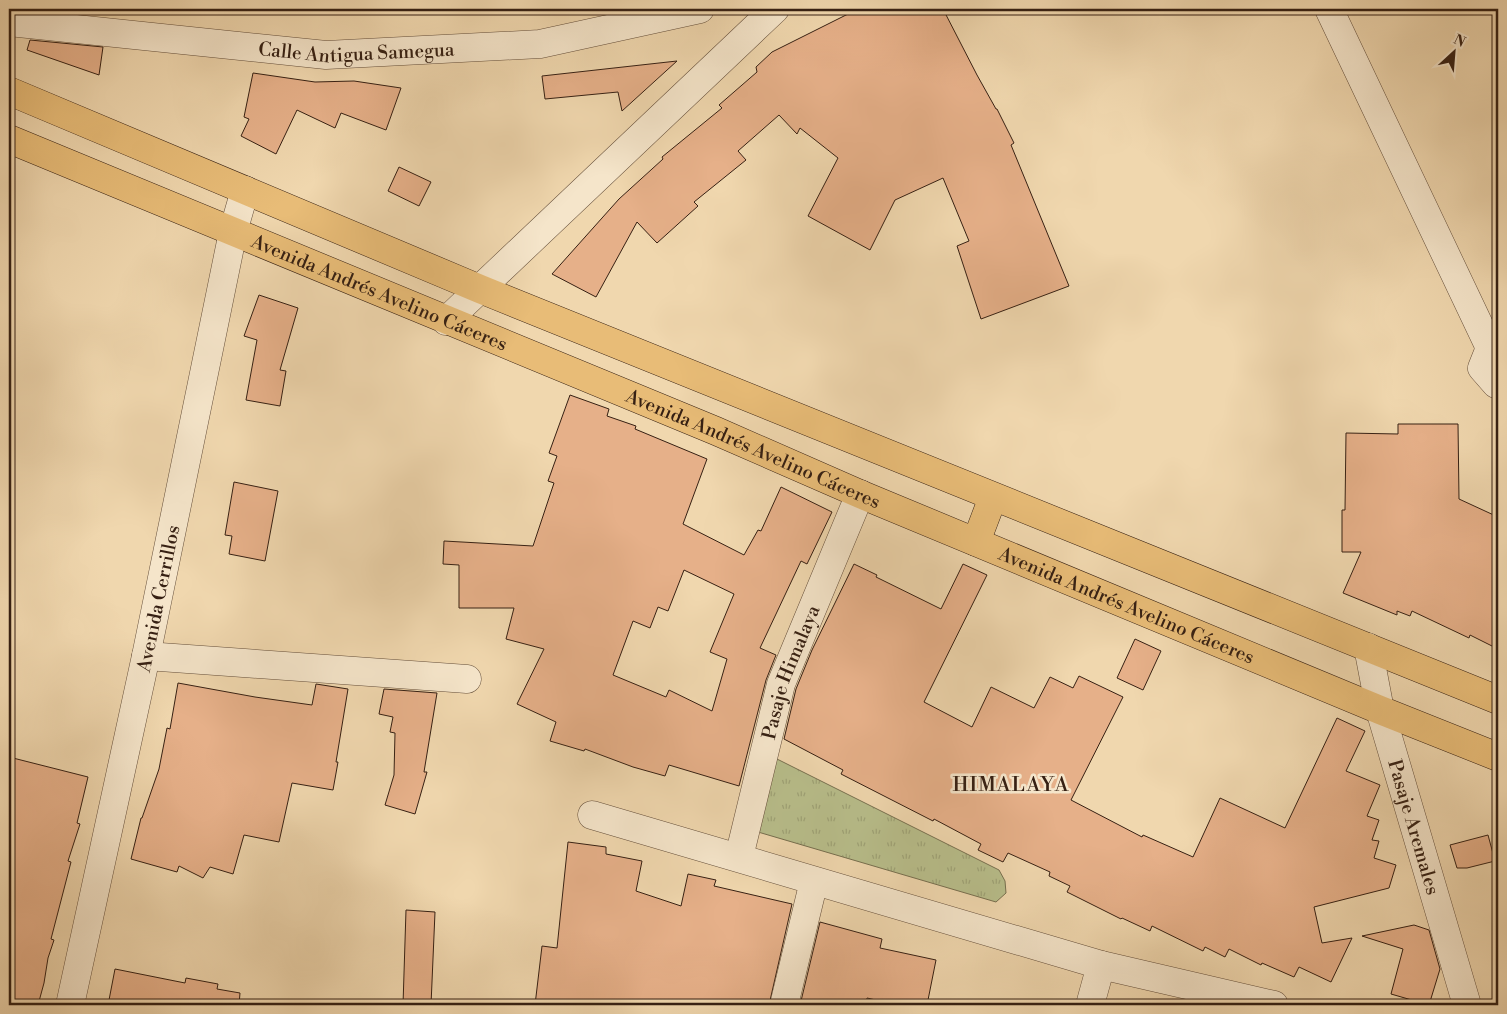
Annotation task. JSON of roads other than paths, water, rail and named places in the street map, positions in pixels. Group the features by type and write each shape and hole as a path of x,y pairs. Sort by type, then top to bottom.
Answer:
{"highway":[{"path":"9,90 480,289 1498,700"},
{"name":"Avenida Andrés Avelino Cáceres","path":"9,139 716,431 860,494 1380,710 1498,757"},
{"path":"716,431 731,390"},
{"path":"976,542 993,497"}],"street":[{"name":"Calle Antigua Samegua","path":"9,22 326,55 540,44 700,9"},
{"path":"446,321 775,9"},
{"path":"1329,9 1494,347 1482,368 1498,384"},
{"name":"Avenida Cerrillos","path":"70,1005 146,656 233,232 245,190"},
{"name":"Pasaje Himalaya","path":"739,857 781,684 860,494"},
{"name":"Pasaje Aremales","path":"1368,647 1380,710 1467,1005"},
{"path":"146,656 467,679"},
{"path":"592,815 1100,965 1264,1004"},
{"path":"784,1005 814,881"},
{"path":"1090,1005 1100,965"}],"district":[{"name":"HIMALAYA","path":"1011,784"}]}
